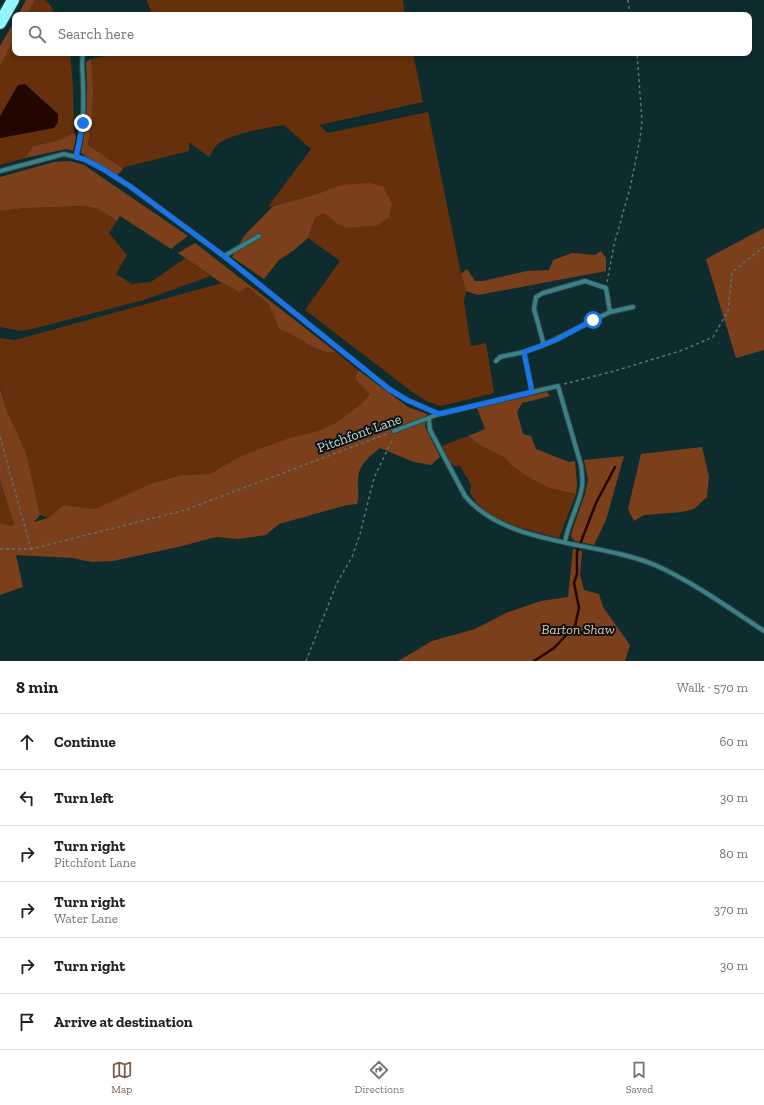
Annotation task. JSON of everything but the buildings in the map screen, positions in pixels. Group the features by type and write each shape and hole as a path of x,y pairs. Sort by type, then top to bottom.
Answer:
{"highway":[{"path":"0,23 13,0"}],"lane":[{"path":"76,157 83,123 83,71 81,60 82,56"},
{"path":"0,171 64,154 84,159 97,166 131,187 224,256 389,389 407,400 439,414"},
{"path":"224,256 259,236"},
{"path":"544,345 534,309 536,297 543,293 585,281 606,288 610,312"},
{"path":"496,361 500,357 524,352 544,345 610,312 633,307"},
{"path":"524,352 532,392"},
{"path":"558,386 581,465 582,476 582,488 567,531 565,542"},
{"name":"Pitchfont Lane","path":"394,431 439,414 558,386"},
{"path":"429,419 430,430 465,496 471,504 491,519 503,525 528,533 632,558 654,565 699,590 764,631"}],"path":[{"path":"628,0 630,12"},
{"path":"606,288 612,253 630,188 640,139 642,120 637,56"},
{"path":"558,386 618,370 683,350 713,337 728,311 732,272 764,247"},
{"path":"306,661 337,583 352,557 360,534 374,478 394,436 394,431"},
{"name":"Pitchfont Lane","path":"0,549 31,549 185,510 394,431"},
{"path":"0,437 31,549"}],"shaded area":[{"path":"35,0 45,0 51,6 54,12 29,12"},
{"path":"147,0 403,0 405,12 151,12"},
{"path":"12,44 12,56 70,56 73,87 74,133 56,141 33,146 25,158 0,165 0,67"},
{"path":"104,56 414,56 423,102 319,125 328,133 428,112 461,274 466,291 464,302 471,346 486,343 494,393 441,406 428,402 415,394 305,310 340,261 308,238 315,218 324,213 336,223 340,185 317,194 268,207 311,149 284,125 232,137 218,144 209,157 189,142 189,151 125,167 123,169 88,146 93,102 91,59"},
{"path":"25,84 58,114 58,122 54,128 0,138 0,116 18,85"},
{"path":"84,206 99,209 117,221 109,233 127,255 116,274 132,284 151,282 185,258 211,276 144,300 32,329 21,331 0,327 0,211 26,208"},
{"path":"222,283 240,292 248,287 269,305 279,329 297,337 311,346 326,352 336,352 358,370 355,379 370,394 362,403 339,421 318,431 247,454 210,474 181,475 153,483 122,501 95,509 64,505 48,518 40,515 26,456 7,411 0,387 0,338 15,340"},
{"path":"468,436 480,445 505,458 549,488 576,494 559,538 498,520 479,506 470,493 471,485 460,466 455,466 450,463 442,446"},
{"path":"0,480 14,526 0,523"}],"green space":[{"path":"26,0 35,0 29,12 20,12"},
{"path":"12,25 12,44 0,67 0,46"},
{"path":"91,59 93,102 88,145 123,169 116,176 81,153 85,130 87,85 86,62"},
{"path":"74,133 76,137 73,151 66,149 25,158 33,146 56,141"},
{"path":"70,161 84,165 188,236 171,249 120,216 117,221 99,209 84,206 26,208 0,211 0,177 54,162"},
{"path":"369,183 383,186 392,204 389,217 378,225 347,228 336,223 324,213 315,218 308,238 279,260 264,279 232,257 244,236 273,206 317,194 340,185"},
{"path":"764,228 764,350 736,358 706,259"},
{"path":"195,243 336,352 325,352 315,348 279,329 269,305 248,287 240,292 220,282 178,253"},
{"path":"601,251 606,258 606,271 478,295 466,291 461,274 467,269 475,281 483,281 527,271 549,270 553,260 572,253 595,255"},
{"path":"358,370 408,407 427,414 425,427 440,457 431,465 414,462 380,448 365,461 360,469 358,478 357,504 347,505 279,524 266,535 238,539 216,537 113,561 92,562 72,558 16,555 23,587 0,595 0,523 10,526 14,525 0,480 0,389 7,411 26,453 40,515 34,522 48,518 64,505 95,509 153,483 181,475 210,474 243,455 290,438 318,431 339,421 362,403 370,394 355,379"},
{"path":"547,392 550,396 522,403 517,412 523,434 531,436 536,449 569,462 575,461 577,485 576,494 549,488 529,477 511,465 505,458 480,445 468,436 485,429 477,408"},
{"path":"702,447 709,477 707,497 694,509 682,512 644,515 634,521 628,509 641,454"},
{"path":"624,456 606,520 594,545 575,541 571,537 572,531 585,494 588,480 584,460"},
{"name":"Barton Shaw","path":"573,549 582,551 580,575 584,590 599,594 603,607 630,645 625,661 398,661 432,641 475,629 506,613 541,601 568,597"}],"waterway":[{"path":"534,661 554,648 575,626 579,608 574,583 577,574 577,552 596,503 615,467"}],"route":[{"path":"83,123 76,157 84,159 103,169 131,187 224,256 389,389 407,400 439,414 532,392 524,352 556,340 593,320"}]}
